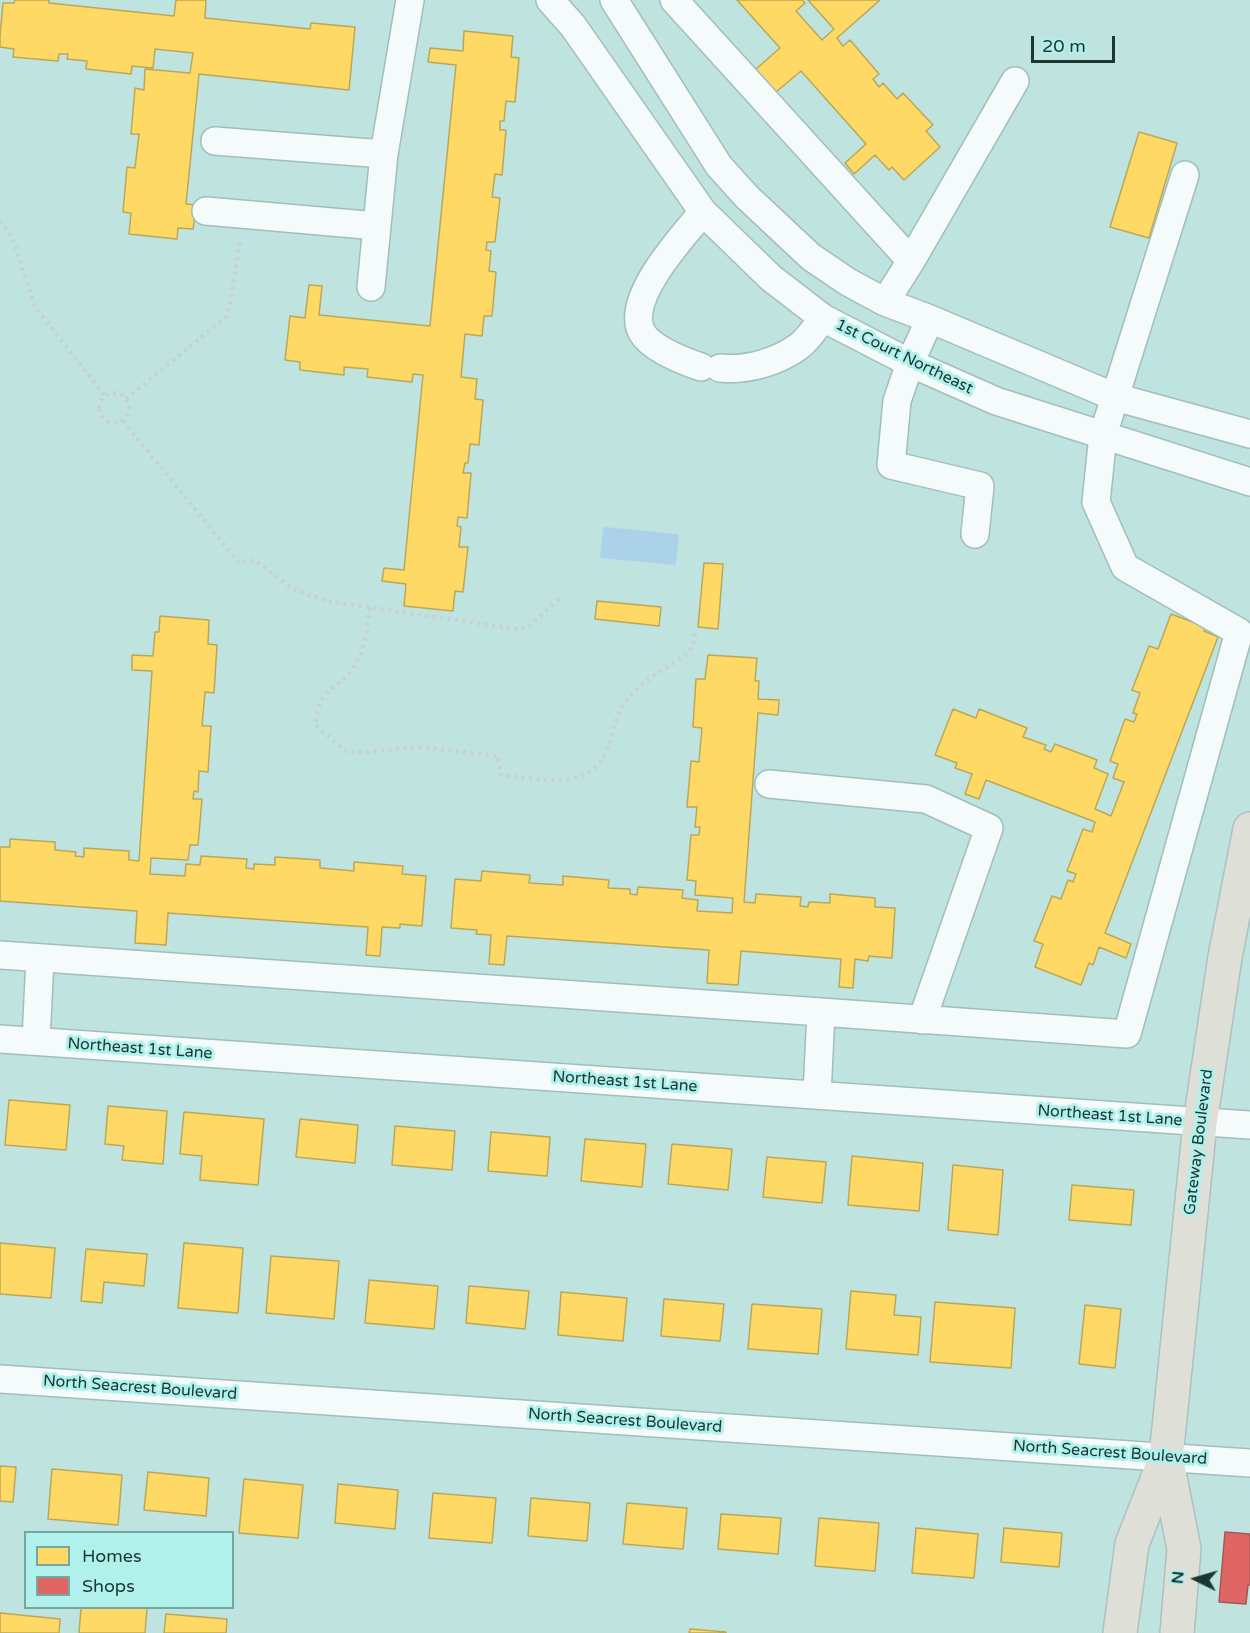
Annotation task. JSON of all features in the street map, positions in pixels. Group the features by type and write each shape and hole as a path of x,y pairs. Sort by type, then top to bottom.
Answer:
{"main road":[{"name":"Gateway Boulevard","path":"1120,1633 1132,1544 1166,1457 1200,1123 1225,957 1250,830"},
{"name":"Gateway Boulevard","path":"1166,1457 1184,1549 1178,1633"}],"street":[{"path":"371,287 384,154 410,0"},
{"name":"1st Court Northeast","path":"550,0 580,35 703,212 771,278 823,318 909,363 996,401 1250,482"},
{"path":"614,0 719,166 747,197 811,257 848,282 885,302 1115,397 1250,434"},
{"path":"674,0 911,261"},
{"path":"885,302 1015,81"},
{"path":"215,141 384,154"},
{"path":"687,190 719,166"},
{"path":"0,955 1127,1034 1239,632 1125,567 1096,501 1103,435 1185,175"},
{"path":"206,211 377,226"},
{"path":"703,212 661,262 644,295 639,312 639,327 645,337 655,346 711,368 737,369 754,366 800,346 823,318"},
{"path":"930,319 909,363 897,401 891,465 980,486 975,534"},
{"path":"769,784 927,799 989,828 922,1020"},
{"path":"36,1041 40,958"},
{"path":"817,1095 821,1012"},
{"name":"Northeast 1st Lane","path":"0,1039 1250,1125"},
{"name":"North Seacrest Boulevard","path":"0,1379 1250,1463"}],"path":[{"path":"0,221 13,239 34,307 105,396"},
{"path":"126,399 226,317 240,239"},
{"path":"117,394 126,399 130,411 123,421 112,423 102,418 99,405 105,396 117,394"},
{"path":"123,421 239,563 248,560 257,562 294,590 327,601 517,629 528,627 560,598"},
{"path":"370,608 366,642 359,658 349,674 324,696 318,709 315,725 346,751 368,753 418,747 498,756 501,775 563,780 586,775 602,761 608,748 616,716 625,703 642,683 688,653 693,645 696,629"}],"water":[{"path":"605,527 677,534 679,536 676,563 674,565 602,558 600,556"}],"building: Homes":[{"path":"15,0 49,0 49,3 174,16 176,0 206,0 205,18 310,29 311,23 355,27 349,90 199,74 186,204 196,205 193,229 178,228 177,239 129,234 131,213 123,212 127,167 135,168 139,134 131,134 135,88 144,90 145,69 190,73 193,53 155,49 153,68 132,66 131,74 86,69 87,61 67,59 68,54 59,54 58,61 13,57 14,49 0,47 0,36 3,3 14,3"},
{"path":"737,0 802,0 805,3 796,11 822,40 834,29 808,0 880,0 837,38 843,46 850,40 879,74 873,79 879,87 883,83 897,99 903,93 933,125 926,131 940,147 904,180 892,167 889,170 875,155 854,174 845,163 866,144 801,71 776,92 755,70 780,48"},
{"path":"464,31 513,36 511,57 519,58 515,102 506,101 504,121 500,121 500,130 506,130 502,175 495,174 492,197 500,198 495,242 487,242 486,250 491,251 489,271 496,272 492,316 484,316 482,336 465,334 461,377 477,379 475,399 483,400 479,445 470,444 468,463 465,463 463,473 471,473 467,518 458,517 457,526 461,527 459,547 468,547 463,592 455,591 453,611 404,606 406,584 382,581 384,568 404,570 423,375 413,374 412,382 367,377 368,369 344,367 344,375 300,370 300,362 285,360 290,316 305,318 309,285 322,286 319,315 430,326 456,65 428,62 430,48 463,51"},
{"path":"1139,132 1177,143 1149,238 1110,227"},
{"path":"704,563 723,564 718,629 698,627"},
{"path":"597,601 661,607 659,626 595,619"},
{"path":"1171,614 1206,627 1204,631 1218,637 1105,933 1131,944 1126,958 1099,947 1093,965 1089,963 1081,985 1035,967 1043,944 1034,941 1052,896 1061,899 1068,880 1073,882 1076,874 1067,871 1083,829 1092,832 1095,822 986,780 979,799 965,794 972,774 955,768 957,763 935,755 953,709 976,718 979,709 1027,728 1023,737 1046,745 1044,749 1051,752 1055,744 1097,760 1094,768 1108,774 1095,809 1111,816 1124,782 1113,778 1118,764 1110,761 1125,719 1134,722 1137,714 1133,713 1140,693 1132,690 1149,646 1158,649"},
{"path":"160,616 209,620 208,644 217,645 214,693 205,692 202,726 211,726 208,772 199,771 198,792 194,791 193,799 202,799 198,845 190,845 188,860 151,858 150,874 185,876 186,864 200,865 201,856 247,859 246,868 254,869 254,864 275,865 275,857 320,860 320,868 354,871 354,862 403,866 402,874 426,876 422,926 400,924 400,928 382,927 380,956 366,955 368,927 168,913 166,945 135,943 137,911 0,901 0,847 10,847 10,839 55,842 55,850 76,852 75,856 84,857 84,848 129,851 129,860 139,861 152,671 132,670 132,655 153,656 155,632 159,632"},
{"path":"708,655 757,658 755,681 759,681 758,699 779,700 778,715 758,713 744,902 755,903 756,894 801,897 800,906 808,907 809,902 830,903 830,894 875,898 875,907 895,908 892,958 869,956 868,961 855,959 853,988 839,987 841,959 741,951 738,985 707,983 709,950 507,936 504,965 489,964 491,935 476,934 477,930 451,928 455,879 481,881 482,871 530,875 529,883 563,885 563,876 609,880 608,888 630,889 630,894 637,895 638,887 683,890 682,898 698,900 697,911 732,913 733,898 695,895 696,881 687,880 691,835 699,835 700,827 695,827 697,807 687,807 691,761 699,762 702,728 693,727 696,679 705,679"},
{"path":"9,1100 70,1105 66,1150 5,1145"},
{"path":"108,1106 167,1111 163,1164 122,1160 124,1146 105,1144"},
{"path":"184,1112 264,1119 258,1185 200,1180 202,1156 180,1154"},
{"path":"300,1119 358,1125 355,1163 296,1157"},
{"path":"395,1126 455,1131 452,1170 392,1165"},
{"path":"491,1132 550,1137 547,1176 488,1171"},
{"path":"585,1139 646,1144 642,1187 581,1181"},
{"path":"672,1144 732,1149 728,1190 668,1184"},
{"path":"852,1156 923,1163 919,1211 848,1205"},
{"path":"767,1157 826,1162 822,1203 763,1197"},
{"path":"953,1165 1003,1170 998,1235 948,1230"},
{"path":"1072,1185 1134,1190 1131,1225 1069,1220"},
{"path":"0,1243 55,1248 51,1298 0,1294"},
{"path":"184,1243 243,1248 238,1313 178,1308"},
{"path":"86,1249 147,1254 144,1286 104,1282 102,1303 81,1301"},
{"path":"271,1256 339,1261 334,1319 266,1313"},
{"path":"369,1280 438,1286 434,1329 365,1323"},
{"path":"469,1286 529,1291 525,1329 466,1323"},
{"path":"851,1291 896,1295 894,1315 921,1317 918,1355 846,1349"},
{"path":"561,1292 627,1298 623,1341 558,1335"},
{"path":"664,1299 724,1304 720,1341 661,1336"},
{"path":"935,1302 1015,1308 1011,1368 930,1362"},
{"path":"752,1304 822,1309 818,1354 748,1349"},
{"path":"1085,1305 1121,1309 1115,1368 1079,1364"},
{"path":"0,1466 16,1467 13,1502 0,1501"},
{"path":"52,1469 122,1475 118,1525 48,1519"},
{"path":"148,1472 209,1478 206,1516 144,1510"},
{"path":"244,1479 303,1485 298,1538 239,1533"},
{"path":"338,1484 398,1490 395,1529 335,1523"},
{"path":"433,1493 496,1498 492,1543 429,1538"},
{"path":"531,1498 590,1503 587,1541 528,1536"},
{"path":"627,1503 687,1508 683,1549 623,1544"},
{"path":"721,1514 781,1518 778,1554 718,1549"},
{"path":"819,1518 879,1523 875,1571 815,1566"},
{"path":"916,1528 978,1534 974,1578 912,1573"},
{"path":"1004,1528 1062,1533 1059,1567 1001,1562"},
{"path":"81,1609 147,1609 145,1633 79,1633"},
{"path":"0,1613 60,1619 59,1633 0,1633"},
{"path":"166,1614 227,1619 226,1633 164,1633"},
{"path":"690,1629 726,1632 726,1633 689,1633"}],"building: Shops":[{"path":"1225,1532 1250,1534 1250,1585 1248,1585 1246,1604 1219,1602"}]}
